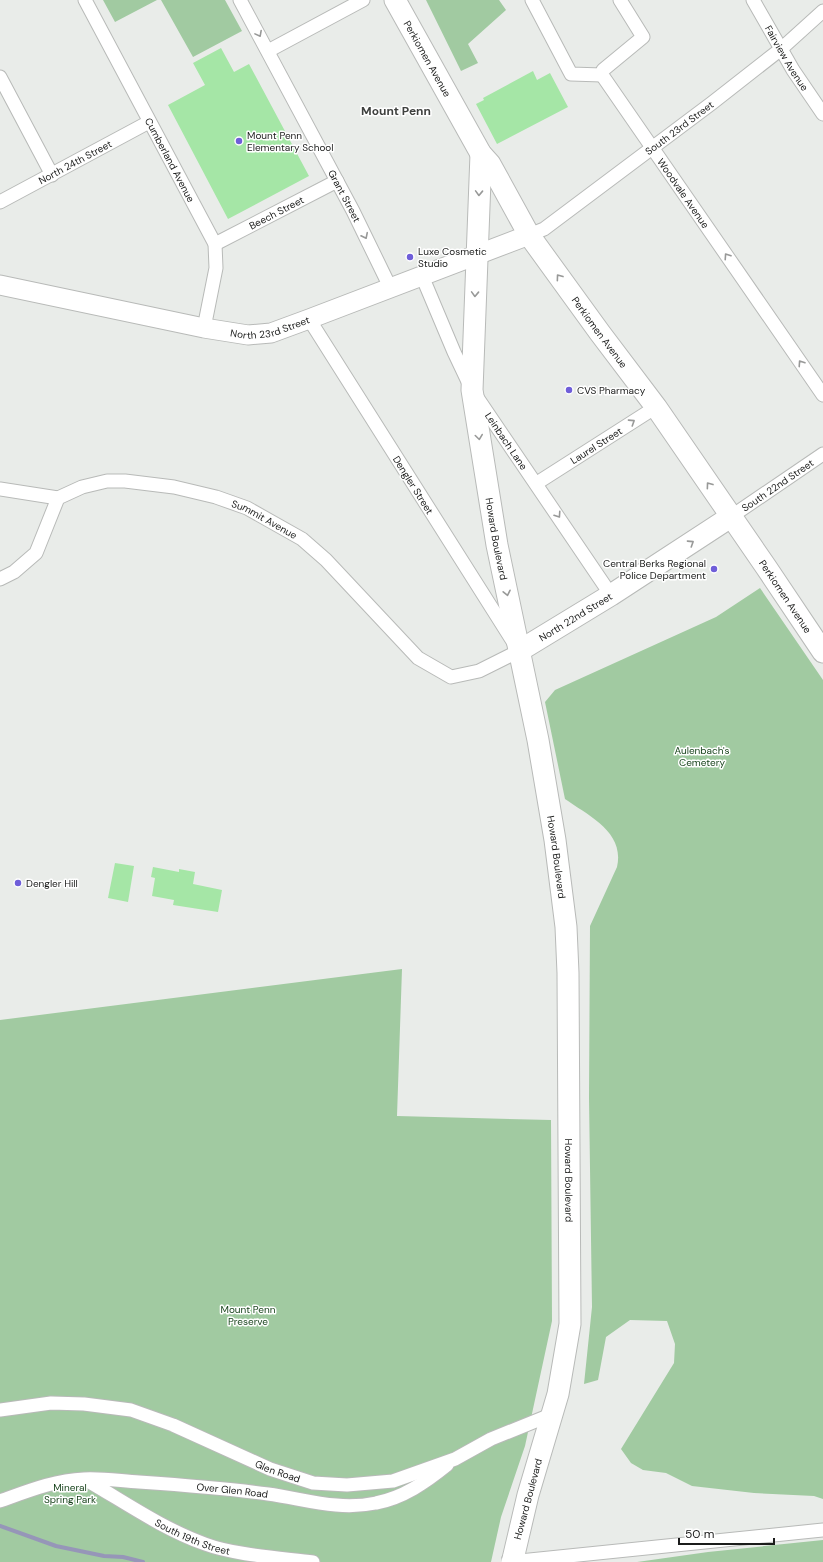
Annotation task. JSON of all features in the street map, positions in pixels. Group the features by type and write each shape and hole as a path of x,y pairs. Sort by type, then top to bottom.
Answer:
{"main road":[{"name":"Perkiomen Avenue","path":"395,0 481,154 490,164 529,234 600,333 656,407 732,516 823,652"},
{"name":"Howard Boulevard","path":"481,154 472,390 497,545 546,786 561,879 566,930 570,1317 567,1348 552,1414 512,1561"},
{"name":"North 23rd Street","path":"0,285 204,328 248,335 270,333 309,320 390,287 529,234"},
{"name":"North 22nd Street","path":"519,651 732,516"}],"street":[{"name":"Cumberland Avenue","path":"85,0 215,244 216,268 204,328"},
{"name":"Grant Street","path":"240,0 337,181 390,287"},
{"path":"268,51 363,0"},
{"path":"532,0 571,74 602,75 604,70 643,37 620,0"},
{"name":"Fairview Avenue","path":"753,0 781,49 823,114"},
{"name":"South 23rd Street","path":"529,234 544,228 653,148 781,49 823,11"},
{"name":"Woodvale Avenue","path":"602,75 823,395"},
{"path":"0,77 52,175"},
{"name":"North 24th Street","path":"0,202 150,122"},
{"name":"Beech Street","path":"215,244 337,181"},
{"name":"Leinbach Lane","path":"422,276 454,352 472,390 580,546 611,594"},
{"name":"Dengler Street","path":"309,320 519,651"},
{"name":"Laurel Street","path":"537,483 656,407"},
{"name":"South 22nd Street","path":"732,516 823,454"},
{"name":"Summit Avenue","path":"58,498 82,487 107,481 125,481 174,487 216,497 264,516 302,539 326,560 414,654 427,664 451,677 479,671 519,651"},
{"path":"0,489 58,498 36,553 14,572 0,579"},
{"name":"Glen Road","path":"0,1410 51,1403 84,1404 131,1410 173,1425 270,1469 313,1482 347,1485 393,1481 455,1459 491,1439 552,1414"},
{"name":"Over Glen Road","path":"0,1501 52,1483 84,1479 176,1484 269,1494 317,1504 349,1506 375,1504 395,1498 429,1480 455,1459"},
{"name":"South 19th Street","path":"84,1479 156,1522 206,1545 240,1552 313,1562"},
{"path":"512,1561 823,1530"}],"green space":[{"path":"103,0 157,0 115,22"},
{"path":"161,0 225,0 242,31 193,57"},
{"path":"426,0 499,0 506,10 468,44 478,63 461,71"},
{"name":"Aulenbach's Cemetery","path":"760,588 823,680 823,1499 814,1496 754,1493 692,1486 666,1473 643,1470 631,1463 621,1449 674,1363 675,1344 667,1321 630,1320 606,1337 598,1380 584,1384 592,1307 589,1098 590,926 617,867 618,855 616,844 603,826 565,799 545,702 555,690 716,617"},
{"name":"Mount Penn Preserve","path":"402,969 397,1116 551,1120 552,1321 525,1446 501,1517 491,1562 0,1562 0,1020"},
{"path":"823,1540 823,1562 637,1562 708,1552"}],"building":[{"path":"221,48 234,72 249,64 309,176 228,219 168,105 205,85 193,63"},
{"path":"533,71 537,80 550,73 568,107 497,144 476,104 484,100 483,98"},
{"path":"115,863 134,866 128,902 108,898"},
{"path":"153,867 179,872 179,869 195,872 193,884 222,890 218,912 173,905 174,900 152,896 155,878 151,877"}],"waterway":[{"path":"0,1526 56,1546 104,1556 123,1557 143,1562"}],"place":[{"name":"Mount Penn Elementary School","path":"239,141"},
{"name":"Luxe Cosmetic Studio","path":"410,257"},
{"name":"CVS Pharmacy","path":"569,390"},
{"name":"Central Berks Regional Police Department","path":"714,569"},
{"name":"Dengler Hill","path":"18,883"}],"district":[{"name":"Mount Penn","path":"396,111"}],"park label":[{"name":"Mineral Spring Park","path":"70,1492"}]}
